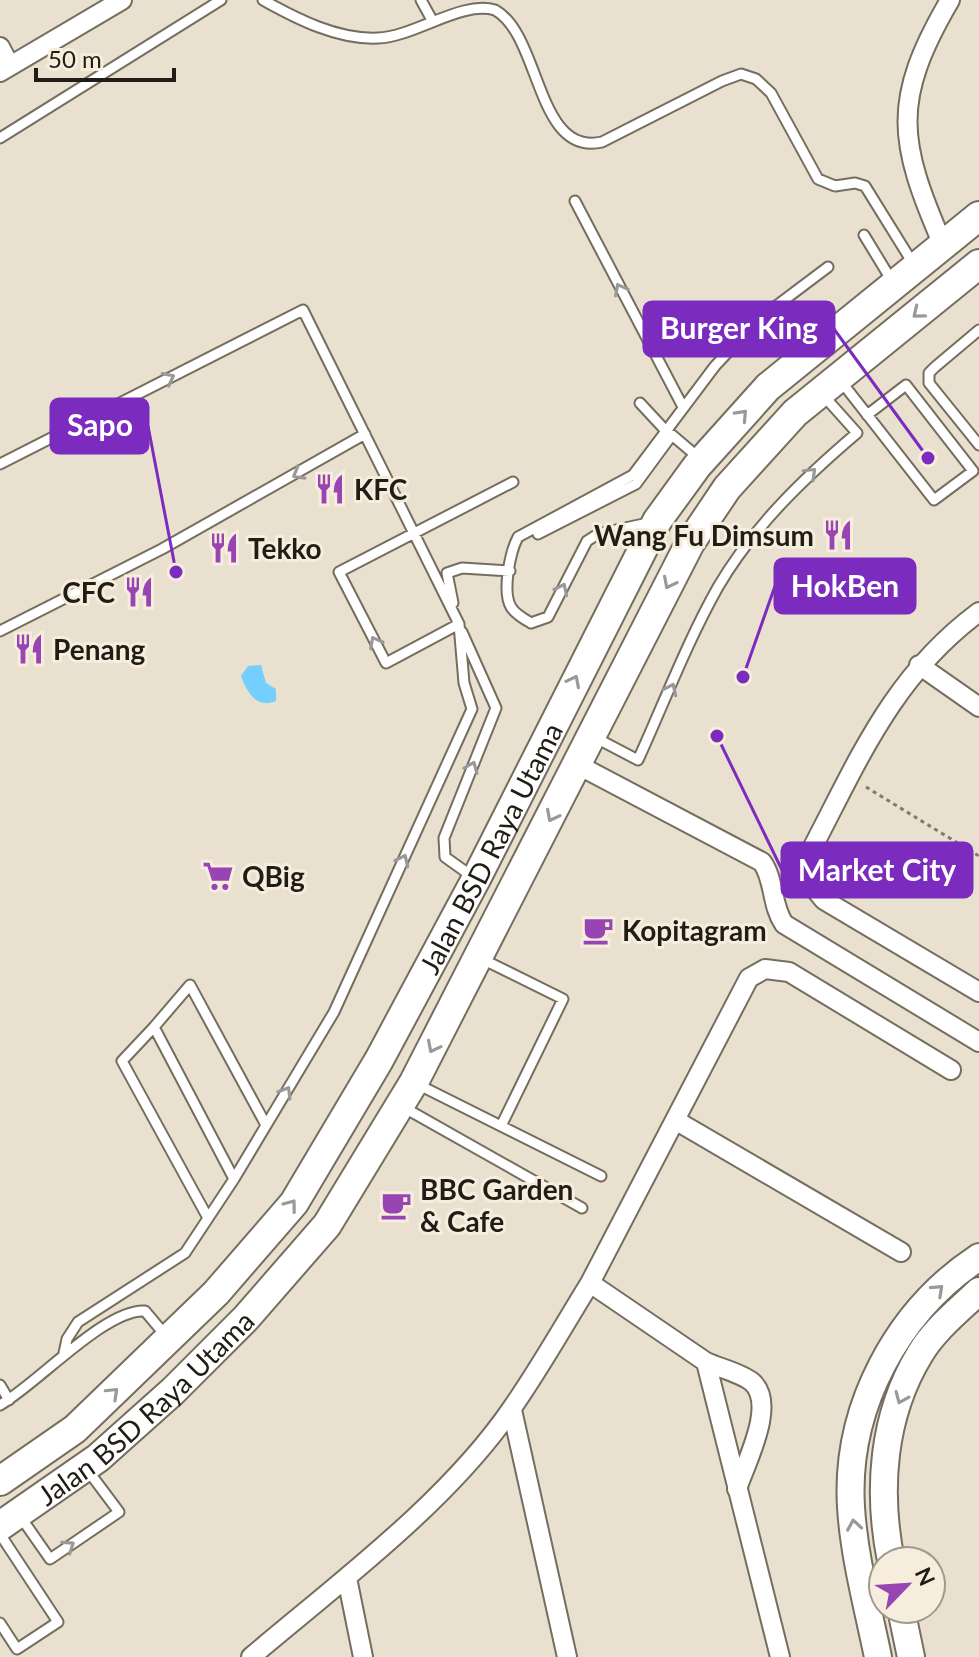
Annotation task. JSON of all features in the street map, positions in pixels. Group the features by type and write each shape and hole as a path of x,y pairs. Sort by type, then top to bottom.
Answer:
{"main road":[{"name":"Jalan BSD Raya Utama","path":"0,1481 75,1429 216,1293 294,1203 379,1060 476,879 657,521 701,460 768,387 979,216"},
{"name":"Jalan BSD Raya Utama","path":"6,1524 85,1467 173,1391 246,1318 327,1225 407,1094 690,543 727,488 786,422 979,265"},
{"path":"604,621 642,636"}],"street":[{"path":"0,47 5,69 122,0"},
{"path":"943,245 919,190 908,145 908,109 915,68 950,0"},
{"path":"979,612 919,665 881,716 807,858 809,882 824,900 979,992"},
{"path":"919,665 979,707"},
{"path":"578,765 762,862 768,870 775,910 784,924 979,1042"},
{"path":"251,1657 347,1578 454,1478 512,1410 590,1283 749,978 765,969 789,972 951,1070"},
{"path":"675,1120 901,1252"},
{"path":"878,1657 851,1506 854,1444 873,1382 897,1336 926,1301 979,1257"},
{"path":"590,1283 706,1362 751,1381 760,1392 763,1412 736,1490"},
{"path":"888,1545 885,1453 897,1408 920,1353 979,1291"},
{"path":"897,1336 920,1353"},
{"path":"706,1362 780,1657"},
{"path":"512,1410 567,1657"},
{"path":"347,1578 363,1657"},
{"path":"904,1625 911,1657"}],"lane":[{"path":"0,138 221,0"},
{"path":"263,0 317,27 378,38 401,34 432,20 483,5 504,17 512,27 559,128 576,142 589,145 602,142 722,81 741,74 756,79 771,93 818,179 835,186 855,183 871,191 905,276"},
{"path":"421,0 432,20"},
{"path":"575,201 683,407"},
{"path":"864,235 905,276"},
{"path":"657,521 598,534 587,541 548,617 531,623 512,610 507,599 518,537 633,475 715,366 759,319 828,267"},
{"path":"0,464 303,310 485,675 496,708 444,838 445,857 476,879"},
{"path":"979,330 929,373 929,383 979,445"},
{"path":"830,385 867,415 934,500 973,471 906,385 867,415"},
{"path":"593,736 638,760 718,588 750,539 811,472 857,433 830,385"},
{"path":"640,403 666,431"},
{"path":"0,631 176,541 365,434"},
{"path":"538,534 636,484 672,435 701,460"},
{"path":"459,624 386,663 339,572 513,482"},
{"path":"64,1353 71,1328 185,1253 234,1179 334,1012 472,709 464,683 459,624 447,573 462,568 510,571"},
{"path":"479,957 563,999 501,1126"},
{"path":"208,1218 122,1061 190,985 266,1125"},
{"path":"154,1027 234,1179"},
{"path":"407,1094 501,1126 601,1176"},
{"path":"407,1094 582,1208"},
{"path":"0,1385 5,1403 64,1353 132,1310 145,1311 169,1339"},
{"path":"6,1524 50,1559 119,1512 85,1467"},
{"path":"0,1623 17,1649 58,1622 6,1524"}],"path":[{"path":"850,778 979,856"}],"water":[{"path":"261,665 266,683 276,689 276,701 258,701 243,682 241,676 248,666"}],"place":[{"name":"Burger King","path":"928,458"},
{"name":"KFC","path":"330,489"},
{"name":"Wang Fu Dimsum","path":"838,535"},
{"name":"Tekko","path":"224,548"},
{"name":"Sapo","path":"176,572"},
{"name":"CFC","path":"139,592"},
{"name":"Penang","path":"29,649"},
{"name":"HokBen","path":"743,677"},
{"name":"Market City","path":"717,736"},
{"name":"QBig","path":"218,876"},
{"name":"Kopitagram","path":"598,930"},
{"name":"BBC Garden & Cafe","path":"396,1205"}]}
